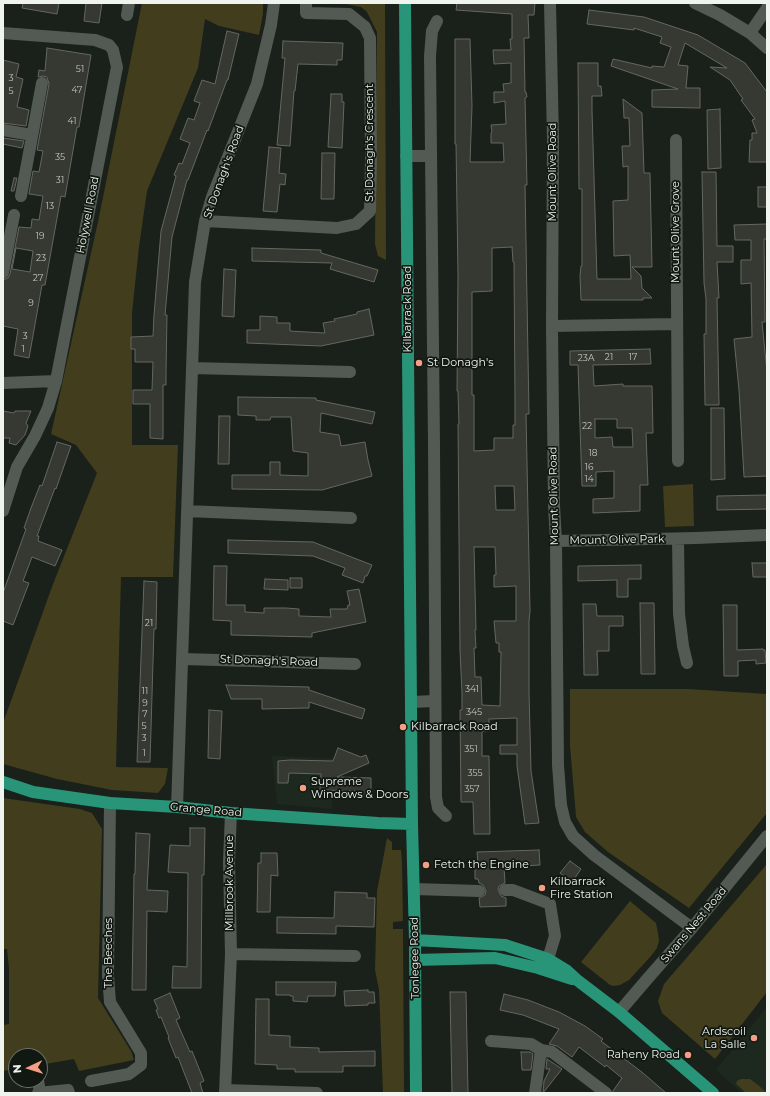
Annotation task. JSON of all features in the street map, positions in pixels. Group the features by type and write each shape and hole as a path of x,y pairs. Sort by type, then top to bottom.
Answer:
{"main road":[{"name":"Kilbarrack Road","path":"405,3 412,824"},
{"name":"Grange Road","path":"3,782 33,792 110,803 378,823 412,824"},
{"name":"Tonlegee Road","path":"412,824 415,940 416,1093"},
{"path":"415,940 505,945 548,958 566,970 619,1012 706,1091"},
{"path":"415,960 495,958 538,968 577,980"}],"street":[{"name":"St Donagh's Road","path":"177,807 196,282 205,221 212,197 257,84 271,25 274,3"},
{"name":"St Donagh's Crescent","path":"205,221 337,228 356,224 370,211 370,38 365,27 349,14 306,13 306,3"},
{"name":"Mount Olive Road","path":"550,3 553,139 552,326 554,505 556,541 558,765 561,805 566,822 573,836 594,855 692,928"},
{"path":"695,3 720,15 750,33 767,48"},
{"path":"750,33 767,8"},
{"path":"437,21 432,32 430,56 436,797 438,808 446,816"},
{"name":"Holywell Road","path":"3,33 96,40 109,45 117,67 56,381 48,408 36,436 17,467 3,511"},
{"path":"21,196 42,83"},
{"path":"3,130 32,135"},
{"name":"Mount Olive Grove","path":"676,140 678,461"},
{"path":"406,156 431,156"},
{"path":"3,273 14,215"},
{"path":"552,326 676,324"},
{"path":"192,368 350,372"},
{"path":"3,383 56,381"},
{"path":"187,511 352,518"},
{"name":"Mount Olive Park","path":"556,541 678,539 767,534"},
{"name":"Mount Olive Park","path":"678,539 679,614 683,646 688,663"},
{"name":"St Donagh's Road","path":"183,659 354,664"},
{"path":"411,702 435,701"},
{"name":"The Beeches","path":"91,1081 129,1074 141,1065 141,1053 110,1002 108,975 110,803"},
{"name":"Millbrook Avenue","path":"231,812 229,862 231,954 225,1092 317,1093"},
{"name":"Swans Nest Road","path":"619,1012 692,928 767,836"},
{"path":"414,889 479,891"},
{"path":"505,890 513,890 550,904 555,936 548,958"},
{"path":"231,954 355,956"},
{"path":"491,1041 531,1044 541,1050 552,1052 606,1093"},
{"path":"535,1093 541,1050"},
{"path":"39,1093 68,1090 69,1093"}],"shaded area":[{"path":"142,3 263,3 263,14 259,35 219,26 205,19 198,68 147,191 139,247 132,313 132,445 178,445 173,577 121,577 116,767 168,768 165,784 158,793 112,790 57,779 3,764 3,723 53,584 97,473 76,445 51,434 99,217"},
{"path":"326,3 385,3 386,260 378,256 375,244 377,32 367,12 361,7 346,4"},
{"path":"693,484 694,526 665,527 663,486"},
{"path":"570,689 688,689 767,694 767,813 689,908 608,852 585,832 576,817 570,746"},
{"path":"272,756 333,758 332,809 277,804"},
{"path":"3,798 80,809 92,813 102,829 98,998 131,1051 134,1060 79,1071 74,1059 48,1064 48,1048 8,1048 8,1070 3,1071 3,1025 9,1024 9,969 7,949 3,949"},
{"path":"387,838 392,842 392,850 401,850 402,862 403,921 393,922 393,929 403,929 404,1093 383,1093 379,990 375,970 377,891"},
{"path":"767,864 767,992 715,1059 662,1013 658,1001 664,984"},
{"path":"630,901 656,923 659,941 657,948 651,956 629,980 620,985 614,986 610,985 581,962"},
{"name":"Ardscoil La Salle","path":"767,1007 767,1093 742,1093 716,1070"},
{"path":"741,1079 750,1079 767,1093 746,1093 736,1084 737,1081"}],"building":[{"path":"23,3 59,3 57,14 22,8"},
{"path":"86,3 102,3 99,23 84,21"},
{"path":"457,3 535,3 534,15 528,15 529,38 524,38 525,92 527,97 525,98 527,185 525,185 529,414 526,414 530,611 529,692 531,771 539,823 525,824 517,766 517,754 500,754 500,745 517,745 517,718 489,719 489,731 482,731 482,756 489,756 490,834 474,834 473,802 461,802 460,710 462,710 462,693 460,650 459,424 457,391 458,275 455,144 455,39 470,39 472,106 470,162 504,162 503,143 491,143 491,125 506,124 505,101 494,103 494,92 504,92 503,84 511,83 511,63 494,64 493,50 511,50 510,39 512,39 512,14 456,10","holes":["512,247 514,262 515,401 515,425 513,425 513,438 494,438 494,450 474,451 474,395 472,395 472,292 492,291 492,248","495,486 514,486 515,510 496,510","474,547 495,547 496,575 494,575 494,587 516,586 516,621 494,621 496,643 499,643 499,652 501,652 500,706 482,705 481,677 475,677 474,648 476,648"]},
{"path":"589,10 644,17 698,35 745,63 767,92 767,162 749,162 750,140 752,140 752,133 757,133 752,120 755,119 741,100 743,99 730,80 710,67 727,68 685,43 678,65 688,66 686,88 700,88 700,108 652,107 652,90 678,89 611,66 613,59 652,68 652,66 664,67 671,47 660,43 662,37 634,28 634,30 587,24"},
{"path":"227,31 239,34 228,80 187,180 172,237 165,315 167,315 166,385 163,385 163,439 150,438 150,404 133,404 133,390 152,390 153,362 135,362 135,349 131,349 131,337 153,336 161,231 176,176 174,175 179,163 182,164 190,143 180,139 188,118 194,120 200,103 194,101 202,80 215,84"},
{"path":"283,41 343,43 342,60 337,60 337,65 298,64 294,91 290,146 277,145 285,58 282,58"},
{"path":"47,48 91,55 65,197 61,196 45,285 42,285 29,358 14,355 18,329 3,326 3,280 8,278 10,274 19,227 31,228 32,219 39,220 43,196 29,194 33,171 39,172 43,151 37,150 49,84 47,77 38,77 39,70 45,71","holes":["16,248 33,251 30,272 12,269"]},
{"path":"3,60 19,64 16,77 23,79 17,107 29,110 26,126 3,123"},
{"path":"578,63 598,63 598,86 601,86 602,96 592,96 597,279 631,279 630,255 614,256 613,201 628,200 628,166 623,167 622,146 630,146 629,118 624,118 623,99 642,113 644,173 650,173 652,267 632,267 641,276 642,288 652,298 643,298 643,300 581,300 580,276 582,266 582,189 579,189"},
{"path":"331,94 342,94 342,102 344,102 342,148 328,147"},
{"path":"720,109 721,168 708,169 707,110"},
{"path":"3,138 24,141 22,148 3,144"},
{"path":"269,147 281,148 279,173 286,174 285,185 280,184 277,212 263,211"},
{"path":"322,153 335,153 334,199 321,199"},
{"path":"702,172 716,172 717,246 733,246 733,262 717,262 719,298 717,298 719,405 705,405 704,334 706,334 706,299 704,283"},
{"path":"14,178 17,178 14,191 11,191"},
{"path":"758,187 767,187 767,207 758,207"},
{"path":"767,224 767,239 764,239 765,322 762,322 767,372 767,476 744,477 739,390 734,339 752,337 751,283 741,284 741,260 751,260 751,240 735,240 734,225"},
{"path":"252,248 321,250 321,253 378,270 374,282 330,269 332,263 252,261"},
{"path":"224,269 236,270 234,317 222,316"},
{"path":"369,309 374,335 321,346 247,343 247,330 260,330 260,316 277,317 277,323 290,323 290,331 325,333 323,323 335,321 334,319 357,314 357,312"},
{"path":"650,349 651,364 593,365 594,386 623,384 623,386 652,386 653,433 646,433 648,485 640,485 640,511 593,513 593,499 614,498 614,471 596,472 596,486 582,486 578,365 570,365 570,351","holes":["595,419 617,419 617,428 632,428 633,447 613,447 612,437 595,438"]},
{"path":"238,397 316,398 316,400 375,412 372,424 321,413 320,432 339,435 341,446 365,442 372,476 322,490 232,489 232,475 270,475 270,462 280,462 280,475 308,476 308,453 293,451 291,417 271,417 270,420 256,420 256,416 238,415"},
{"path":"711,408 724,408 725,479 711,480"},
{"path":"3,411 14,413 15,411 31,411 26,423 28,426 25,435 16,445 9,443 10,438 3,438"},
{"path":"219,416 230,416 229,464 218,464"},
{"path":"57,442 71,446 37,536 39,536 38,541 62,550 55,566 32,557 23,581 29,583 13,625 3,621 3,593 26,529 24,528 31,508 40,485 42,486"},
{"path":"767,495 767,509 717,510 717,496"},
{"path":"228,540 313,542 372,565 367,576 365,576 363,583 342,575 345,568 313,556 228,553"},
{"path":"752,563 767,563 767,577 753,577"},
{"path":"641,565 641,579 628,579 628,597 617,597 617,580 578,581 578,566"},
{"path":"214,566 227,566 226,605 245,605 245,612 264,613 264,608 286,608 299,609 299,616 331,617 330,609 347,609 348,605 350,605 347,591 359,589 366,622 312,633 312,637 231,635 231,621 213,620"},
{"path":"290,578 302,578 302,588 290,588"},
{"path":"265,579 288,580 288,590 264,589"},
{"path":"144,581 157,582 156,629 154,629 150,762 137,762"},
{"path":"640,603 654,603 655,674 641,674"},
{"path":"583,604 596,604 597,616 623,616 623,626 609,626 609,651 597,651 598,675 584,675"},
{"path":"723,605 737,605 737,650 765,650 766,663 756,664 756,660 738,661 738,676 724,676"},
{"path":"226,685 309,687 309,690 365,709 362,719 309,702 309,708 262,709 262,699 231,699"},
{"path":"209,710 222,711 220,759 208,758"},
{"path":"338,748 361,757 366,755 369,763 337,777 371,778 371,796 356,796 356,791 320,790 321,774 289,773 288,783 278,783 278,761 333,761"},
{"path":"190,828 205,828 204,875 202,875 201,988 172,988 173,966 187,967 188,873 168,872 170,845 190,846"},
{"path":"136,833 150,834 147,890 168,891 167,912 147,911 146,990 132,990"},
{"path":"539,850 540,865 504,867 505,883 499,886 498,890 501,896 506,898 506,906 480,907 479,898 485,895 486,891 483,885 479,883 478,879 475,879 475,864 478,864 477,852"},
{"path":"261,853 277,853 278,876 271,875 270,912 257,912 258,863 261,863"},
{"path":"570,861 581,869 572,882 560,873"},
{"path":"335,892 367,893 367,898 375,898 374,927 336,926 336,934 277,933 277,917 334,918"},
{"path":"276,982 336,982 335,996 308,996 307,1002 293,1001 293,996 276,995"},
{"path":"368,990 368,992 374,992 375,1003 368,1003 368,1005 345,1006 344,991"},
{"path":"450,992 466,992 468,1093 452,1093"},
{"path":"170,993 180,1018 176,1020 190,1052 192,1051 204,1081 200,1083 203,1093 192,1093 178,1057 176,1058 161,1017 159,1018 156,1010 158,1009 154,1000"},
{"path":"504,994 528,1000 559,1012 585,1026 603,1039 601,1041 643,1073 666,1093 613,1093 622,1078 579,1047 572,1057 557,1046 549,1044 559,1029 523,1015 500,1010"},
{"path":"256,999 269,999 269,1035 290,1036 290,1047 319,1048 319,1052 375,1051 375,1066 343,1066 343,1072 295,1072 295,1069 277,1069 277,1065 255,1064"},
{"path":"521,1052 530,1052 533,1054 531,1070 522,1070"},
{"path":"547,1059 562,1069 543,1093 544,1081 550,1069 546,1069"}],"place":[{"name":"St Donagh's","path":"419,363"},
{"name":"Kilbarrack Road","path":"403,727"},
{"name":"Supreme Windows & Doors","path":"303,788"},
{"name":"Fetch the Engine","path":"426,865"},
{"name":"Kilbarrack Fire Station","path":"542,888"},
{"name":"Ardscoil La Salle","path":"754,1038"},
{"name":"Raheny Road","path":"688,1055"}]}
